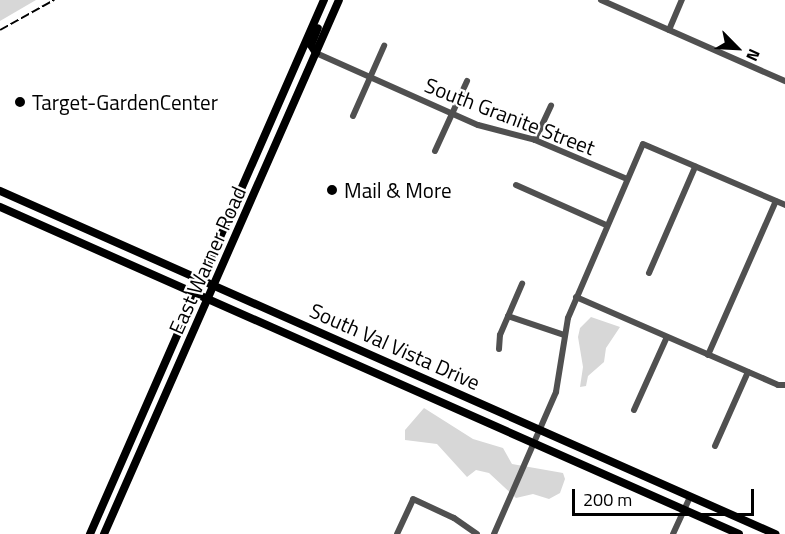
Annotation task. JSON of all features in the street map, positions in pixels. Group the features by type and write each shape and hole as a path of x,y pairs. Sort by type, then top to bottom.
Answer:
{"main road":[{"path":"316,53 311,45 324,0"},
{"name":"East Warner Road","path":"90,534 324,0"},
{"name":"East Warner Road","path":"104,534 209,300 339,0"},
{"path":"267,130 280,136"},
{"name":"South Val Vista Drive","path":"0,191 775,534"},
{"path":"11,212 17,199"},
{"name":"South Val Vista Drive","path":"0,207 739,534"},
{"path":"354,364 360,351"},
{"path":"144,411 156,417"},
{"path":"110,488 122,493"}],"street":[{"path":"601,0 785,81"},
{"path":"669,30 682,0"},
{"path":"354,116 384,46"},
{"name":"South Granite Street","path":"316,53 487,129 535,140 627,179"},
{"path":"435,151 467,81"},
{"path":"535,140 551,105"},
{"path":"494,534 540,431 562,370 564,335 576,297 643,144 785,205"},
{"path":"649,273 695,166"},
{"path":"516,185 606,225"},
{"path":"708,355 776,201"},
{"path":"499,348 508,316 522,284"},
{"path":"576,297 784,386"},
{"path":"508,316 564,335"},
{"path":"634,410 667,337"},
{"path":"715,446 748,372"},
{"path":"673,534 690,496"},
{"path":"398,534 413,499 454,518 477,534"}],"shaded area":[{"path":"0,0 36,0 0,21"},
{"path":"591,317 620,327 606,348 604,362 588,376 586,386 580,387 583,367 578,337 580,328"},
{"path":"424,408 473,439 503,448 512,464 563,473 565,479 560,493 549,499 533,494 516,498 489,473 476,470 467,477 437,444 405,440 405,430"}],"railway":[{"path":"0,30 54,0"}],"place":[{"name":"Target-GardenCenter","path":"20,102"},
{"name":"Mail & More","path":"332,190"}]}
